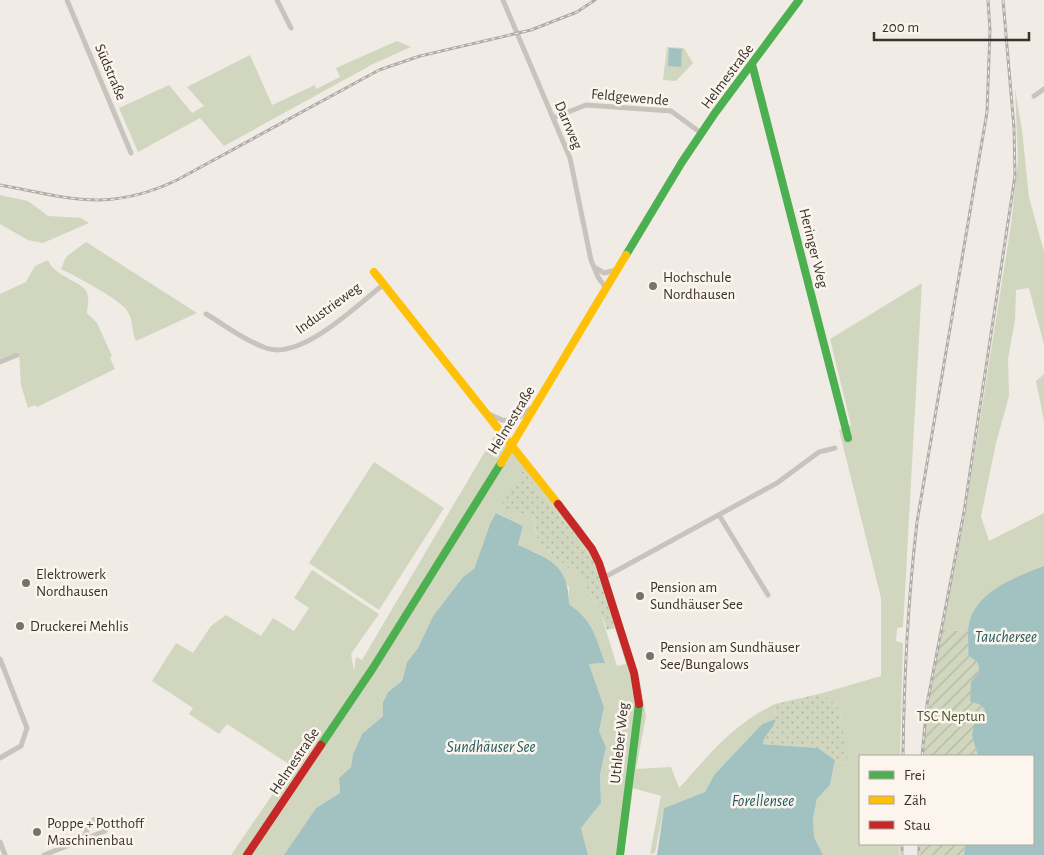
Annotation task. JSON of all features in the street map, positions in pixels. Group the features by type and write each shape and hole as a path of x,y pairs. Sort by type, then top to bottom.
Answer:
{"street":[{"name":"Südstraße","path":"67,0 131,153"},
{"path":"276,0 291,28"},
{"name":"Darrweg","path":"503,0 570,158 593,267 606,288"},
{"name":"Helmestraße","path":"247,855 373,668 512,445 616,270 701,133 799,0"},
{"name":"Heringer Weg","path":"752,64 848,438"},
{"path":"1034,96 1044,89"},
{"name":"Feldgewende","path":"553,118 586,105 670,111 701,133"},
{"path":"593,267 604,273 616,270"},
{"name":"Industrieweg","path":"374,272 512,445"},
{"name":"Industrieweg","path":"206,314 267,349 282,350 312,340 383,285"},
{"path":"0,362 17,355"},
{"path":"486,412 502,420 514,421 535,406"},
{"name":"Uthleber Weg","path":"512,445 592,549 605,577 634,673 639,703 620,855"},
{"path":"605,577 777,483 819,452 835,448"},
{"path":"719,515 768,595"},
{"path":"0,659 27,728 21,746 0,758"},
{"path":"44,855 105,830 103,821 98,818 91,821 83,839"},
{"path":"0,842 5,855"}],"green space":[{"path":"397,41 411,47 373,64 224,146 200,118 138,152 119,108 169,85 192,113 204,106 187,87 250,55 272,105 315,85 316,89 340,77 336,68"},
{"path":"667,47 684,48 693,63 676,81 663,80"},
{"path":"1015,89 1022,130 1029,197 1044,252 1044,345 1029,288 1016,290 1015,320 1008,359 1009,396 996,443 981,516 989,541 1044,513 1044,566 1008,582 986,597 977,606 971,618 969,631 942,630 965,515 1011,225 1018,161"},
{"path":"0,195 28,201 48,216 81,218 89,223 43,243 28,240 0,224"},
{"path":"86,242 197,313 136,341 130,316 124,307 117,301 61,269 66,257"},
{"path":"48,260 57,272 83,287 87,292 87,313 97,323 112,356 110,358 115,369 37,407 35,405 28,408 21,385 19,352 0,359 0,294 26,282 35,266"},
{"path":"922,283 903,627 897,628 896,641 903,643 900,755 859,755 859,845 900,845 899,855 823,855 814,837 813,818 817,799 830,785 835,760 847,763 840,710 823,693 881,676 881,598 839,430 851,425 830,339"},
{"path":"1044,374 1044,421 1036,381"},
{"path":"500,426 582,528 597,551 611,587 639,677 646,716 636,769 671,767 679,788 712,751 746,721 775,704 776,719 762,724 714,775 705,792 664,808 655,853 650,854 661,796 633,788 624,855 588,855 581,828 601,803 600,775 606,747 599,731 604,707 589,664 604,663 588,623 569,604 569,587 539,554 518,545 523,526 497,513 490,524 474,569 463,577 433,616 418,648 407,662 402,681 388,692 383,702 383,716 362,734 353,754 351,767 339,778 340,793 316,808 284,855 231,855 292,766 227,724 219,734 189,714 193,708 152,681 176,643 193,653 211,626 226,615 261,636 273,618 294,631 309,608 294,598 312,570 379,614 351,654 354,671 356,657 362,660","holes":["523,471 585,547 596,567 626,664 617,666 600,611 576,569 571,571 550,554 538,541"]},
{"path":"374,462 444,508 379,610 309,563"},
{"path":"523,471 585,547 596,567 615,628 607,630 600,611 576,569 571,571 538,541 533,515 499,509"},
{"name":"TSC Neptun","path":"942,630 969,631 968,655 978,663 979,673 971,682 985,710 982,719 978,755 923,755 928,703"},
{"path":"823,693 840,710 848,763 835,760 818,748 762,744 774,724 775,704"},
{"path":"921,845 965,845 964,855 921,855"}],"water":[{"path":"669,48 682,49 681,67 668,66"},
{"name":"Sundhäuser See","path":"496,513 523,526 518,545 548,560 561,572 566,581 569,604 588,623 596,637 605,663 589,664 604,707 599,731 606,747 600,775 601,803 581,828 588,855 284,855 316,808 340,793 339,778 351,767 353,754 362,734 383,716 383,702 388,692 402,681 407,662 418,648 433,616 463,577 474,569 490,524"},
{"name":"Tauchersee","path":"1044,566 1044,855 964,855 965,845 1034,845 1034,755 978,755 972,735 974,724 982,719 985,710 981,705 970,701 971,682 979,672 978,663 968,655 968,632 973,612 988,594 1021,575"},
{"name":"Forellensee","path":"776,719 762,744 818,748 835,760 830,785 817,799 813,818 814,837 823,855 657,855 664,808 705,792 714,775 762,724"}],"railway":[{"path":"0,185 89,200 130,197 177,180 379,70 420,56 531,30 577,12 595,0"},
{"path":"903,755 907,639 917,522 987,112 990,30 988,0"},
{"path":"922,755 927,704 964,512 1015,176 1014,128 1003,0"},
{"path":"902,845 902,855"},
{"path":"919,845 919,855"}],"traffic: fast":[{"path":"626,255 682,162 715,113 799,0"},
{"path":"752,64 848,438"},
{"path":"321,745 373,668 501,463"},
{"path":"620,855 639,704"}],"traffic: slow":[{"path":"501,463 626,255"},
{"path":"374,272 558,504"}],"traffic: jam":[{"path":"558,504 592,549 599,563 634,673 639,704"},
{"path":"247,855 321,745"}],"place":[{"name":"Hochschule Nordhausen","path":"653,286"},
{"name":"Elektrowerk Nordhausen","path":"26,583"},
{"name":"Pension am Sundhäuser See","path":"640,596"},
{"name":"Druckerei Mehlis","path":"20,626"},
{"name":"Pension am Sundhäuser See/Bungalows","path":"650,656"},
{"name":"Poppe + Potthoff Maschinenbau","path":"37,832"}]}
